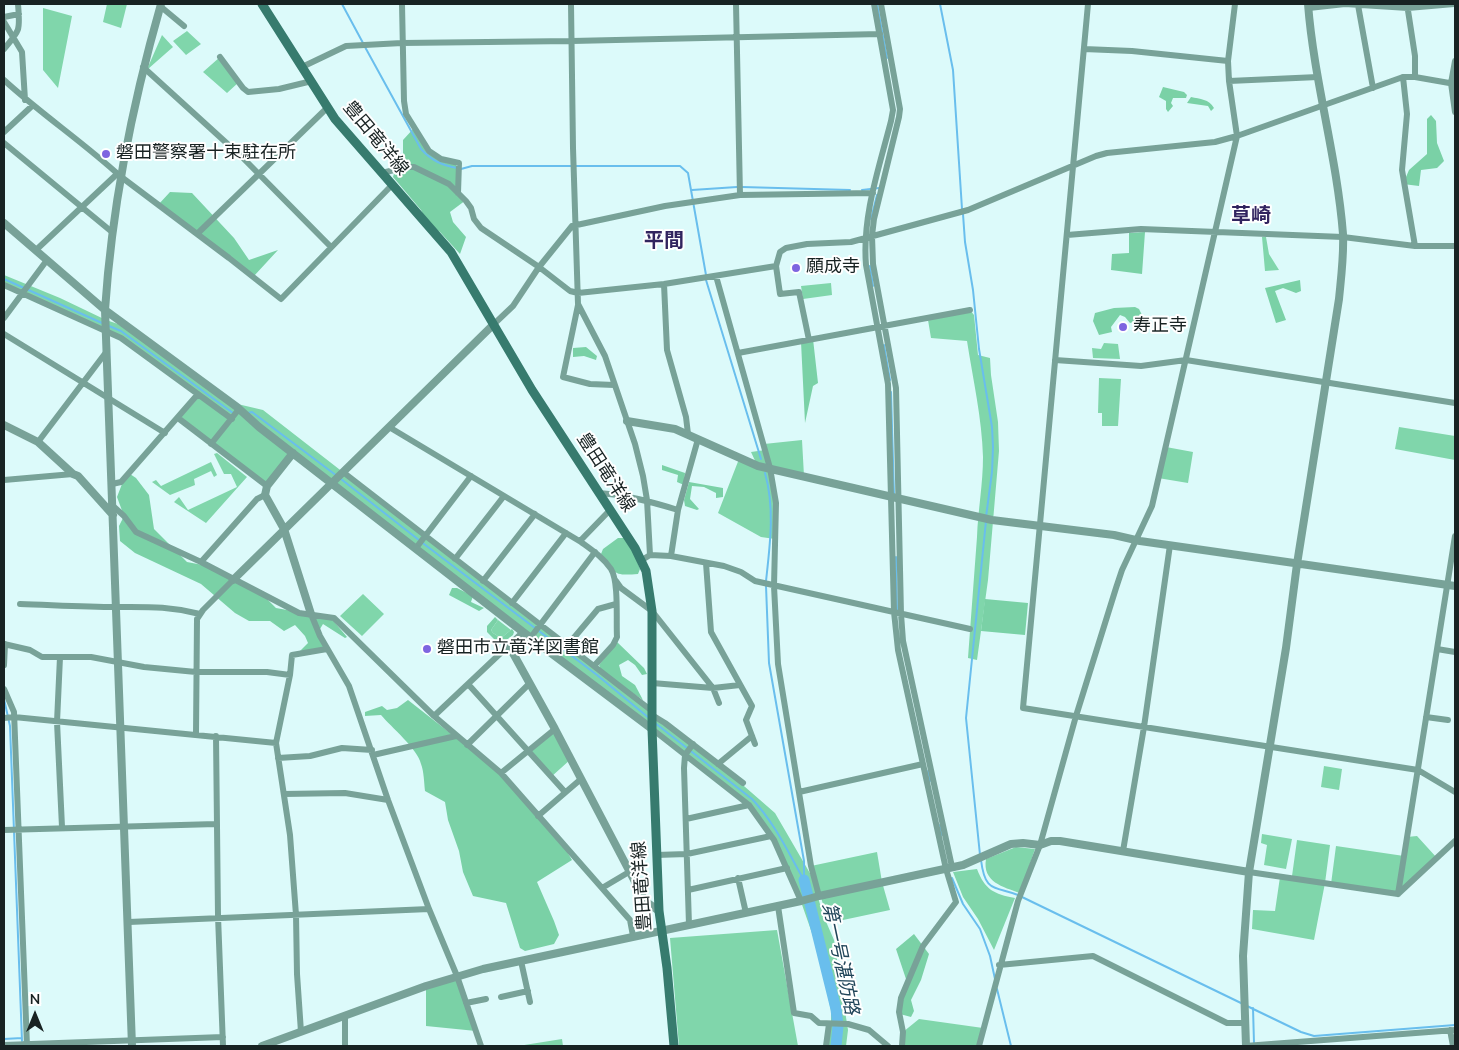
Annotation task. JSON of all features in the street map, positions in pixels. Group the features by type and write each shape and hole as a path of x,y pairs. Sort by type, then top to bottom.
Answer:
{"main road":[{"name":"豊田竜洋線","path":"262,4 335,119 451,252 532,390 610,510 646,558 652,612 652,729 658,911 667,968 674,1046"}],"street":[{"path":"4,49 17,33 19,26 18,4"},
{"path":"402,4 404,101 406,114 429,151 441,159 458,163 458,193"},
{"path":"571,4 578,304 563,377 590,384 614,385"},
{"path":"736,4 740,195"},
{"path":"874,4 893,110 892,121 868,214 873,264 896,388 895,496 898,650 923,764 949,868"},
{"path":"881,4 900,109 869,237 866,265 888,384 895,496"},
{"path":"1088,4 1022,708 1418,770 1455,792"},
{"path":"978,1046 1018,900 1040,846 1076,716 1116,588 1122,570 1152,506 1237,136 1228,61 1234,4"},
{"path":"1453,1046 1452,1030 1245,1046 1243,956 1249,872 1286,648 1297,564 1339,299 1343,236 1338,187 1318,77 1308,6 1344,4 1407,6 1454,4"},
{"path":"132,1044 106,310 112,232 119,175 143,67 161,5 184,26"},
{"path":"1358,5 1373,88"},
{"path":"1407,6 1415,56 1415,77"},
{"path":"4,17 19,14"},
{"path":"4,22 22,52 25,100"},
{"path":"302,67 346,46 402,43 880,34"},
{"path":"1084,49 1145,52 1228,61"},
{"path":"220,57 248,92 279,89 312,81"},
{"path":"1455,61 1453,84 1455,112"},
{"path":"143,67 258,174 331,247"},
{"path":"1229,81 1318,77"},
{"path":"1402,77 1407,114 1402,170 1416,246"},
{"path":"809,340 799,292 780,294 776,266 780,252 786,248 806,244 845,243 968,210 1096,156 1116,151 1214,142 1237,136 1324,107 1402,77 1415,77 1453,84"},
{"path":"4,80 32,106 119,175 281,299 392,184"},
{"path":"4,132 32,106"},
{"path":"197,234 328,108"},
{"path":"4,143 112,232"},
{"path":"382,173 414,167 449,184 471,208 474,219 481,228 570,291 578,293 664,284 776,266"},
{"path":"36,250 119,175"},
{"path":"196,734 197,619 200,614 342,472 513,306 539,268 572,226 665,206 740,195 873,194"},
{"path":"4,223 106,310 239,409 331,483 749,805 771,836 801,902"},
{"path":"1067,235 1141,229 1343,236 1416,246 1455,246"},
{"path":"4,318 47,260"},
{"path":"716,276 770,468 776,503 774,586 778,664 811,866 819,896"},
{"path":"664,284 667,350 686,417 688,434"},
{"path":"4,285 121,338 232,419"},
{"path":"578,304 604,356 627,421 643,476 647,500 646,558 671,556 724,566 741,572 755,581 774,586 970,629"},
{"path":"738,353 970,310"},
{"path":"4,334 164,433"},
{"path":"38,442 107,351"},
{"path":"1055,360 1141,366 1186,360 1455,403"},
{"path":"112,484 121,482 198,394"},
{"path":"212,444 239,409"},
{"path":"178,418 266,490 284,530 320,636 349,686 388,800 429,909 457,976 481,1046"},
{"path":"627,421 651,424 688,434 756,466 895,496 992,520 1039,525 1170,546 1451,585"},
{"path":"4,425 38,442 73,474 78,476 113,515"},
{"path":"389,427 580,541 595,552 611,569 615,580 621,588 652,612 713,688 719,703"},
{"path":"671,556 678,510 698,439"},
{"path":"200,562 266,490 293,453"},
{"path":"342,472 743,783"},
{"path":"4,480 73,474"},
{"path":"416,548 471,476"},
{"path":"599,493 647,500 678,510"},
{"path":"455,559 504,496"},
{"path":"113,506 124,516 136,532 300,612 334,618 434,716 501,773 630,920 633,936"},
{"path":"580,541 610,510"},
{"path":"483,581 535,514"},
{"path":"512,603 566,533"},
{"path":"1398,894 1437,649 1451,585 1455,536"},
{"path":"1123,851 1144,727 1170,546"},
{"path":"530,637 595,552"},
{"path":"706,563 711,632 752,706 746,720 755,744"},
{"path":"594,666 613,645 616,636 615,580"},
{"path":"20,604 117,607 154,606 177,608 200,614"},
{"path":"567,646 598,608 616,604"},
{"path":"898,613 956,902 924,946 901,998 899,1012 903,1032 902,1046"},
{"path":"434,716 523,632"},
{"path":"4,665 5,644 30,650 42,657 91,657 119,663 196,672 267,672 290,675"},
{"path":"509,646 555,729 645,901 658,911"},
{"path":"301,1032 297,974 296,915 290,835 276,743 290,675 292,655 327,649"},
{"path":"1437,649 1455,652"},
{"path":"60,657 57,722 62,827"},
{"path":"467,745 530,683"},
{"path":"652,683 713,688 740,685"},
{"path":"468,684 565,792"},
{"path":"4,689 14,712 27,1045"},
{"path":"4,718 14,717 276,743"},
{"path":"1426,717 1448,720"},
{"path":"501,773 555,729"},
{"path":"216,736 218,918 223,1046"},
{"path":"278,758 310,756 342,748 373,752 456,736"},
{"path":"718,764 752,736"},
{"path":"689,925 684,768 685,755 693,744"},
{"path":"799,792 923,764"},
{"path":"538,816 581,779"},
{"path":"284,794 345,793 388,800"},
{"path":"686,819 749,805"},
{"path":"4,830 216,824"},
{"path":"656,855 687,854 771,836"},
{"path":"262,1046 457,976 521,960 801,902 819,896 962,865 1011,844 1023,843 1040,846 1051,841 1060,841 1398,894"},
{"path":"1398,894 1455,841"},
{"path":"688,890 787,868"},
{"path":"602,888 629,872"},
{"path":"738,878 746,913"},
{"path":"778,906 794,1013 811,1016 819,1024 848,1024 869,1030 879,1043 888,1046"},
{"path":"129,922 429,909"},
{"path":"999,965 1093,956 1227,1023 1244,1023"},
{"path":"521,960 530,1002"},
{"path":"501,997 528,991"},
{"path":"466,1003 486,1000"},
{"path":"345,1017 345,1046"},
{"path":"826,1046 830,1024"},
{"path":"4,1045 132,1044 223,1037"}],"green space":[{"path":"107,4 127,4 121,28 103,22"},
{"path":"43,8 72,16 58,88 43,70"},
{"path":"187,31 201,44 186,55 173,41"},
{"path":"162,35 173,47 148,69 148,67"},
{"path":"220,57 239,82 227,93 203,72"},
{"path":"1163,87 1184,92 1187,95 1186,98 1173,98 1171,103 1173,106 1168,112 1166,101 1159,97"},
{"path":"1191,97 1207,101 1214,108 1211,111 1208,106 1187,103"},
{"path":"1431,115 1436,121 1437,143 1444,161 1437,168 1421,170 1419,186 1403,184 1409,170 1427,154 1427,119"},
{"path":"414,128 434,155 456,163 458,193 466,200 450,212 453,222 466,237 460,254 440,232 428,224 421,210 393,177 395,170 409,167 403,154 403,140"},
{"path":"170,192 192,193 234,238 249,260 278,250 254,276 158,205"},
{"path":"1145,232 1142,274 1111,270 1112,254 1129,253 1129,233"},
{"path":"1262,237 1266,237 1269,254 1279,270 1265,271"},
{"path":"4,275 118,324 229,402 263,410 721,766 775,813 811,875 824,917 834,940 848,1030 846,1046 827,1046 831,1011 819,953 800,899 781,855 746,803 293,453 267,486 181,417 199,397 121,338 4,285"},
{"path":"1300,280 1301,291 1296,293 1283,288 1275,291 1286,320 1276,323 1265,288"},
{"path":"831,283 832,295 803,299 801,286"},
{"path":"1135,307 1139,309 1142,315 1140,328 1137,330 1133,327 1133,322 1130,323 1125,317 1120,315 1111,327 1112,332 1099,335 1093,321 1095,313 1114,308"},
{"path":"970,310 974,315 978,355 990,358 998,422 999,451 988,580 977,660 968,658 983,467 979,413 967,341 931,338 928,320"},
{"path":"813,339 818,383 813,386 805,423 801,342"},
{"path":"1104,343 1118,344 1120,359 1093,358 1092,348 1101,349"},
{"path":"586,347 597,356 596,360 584,356 573,357 573,348"},
{"path":"1099,378 1121,379 1118,426 1102,426 1102,413 1098,413"},
{"path":"1399,427 1455,436 1455,460 1395,449"},
{"path":"802,440 804,476 770,468 776,503 775,539 761,537 718,513 739,459 757,465 751,452 765,450 764,444"},
{"path":"1166,447 1193,452 1188,483 1158,478"},
{"path":"217,453 247,477 206,523 174,502 179,497 188,510 237,487 231,474 224,474 214,454"},
{"path":"211,462 217,475 214,477 211,471 194,479 195,485 170,495 152,482 156,480 161,486"},
{"path":"662,465 685,473 684,485 677,482 678,475 662,470"},
{"path":"130,474 136,478 149,495 154,529 187,562 208,566 263,595 276,608 331,618 347,637 345,638 323,624 317,634 325,648 300,651 308,643 305,636 295,625 284,631 270,621 249,621 235,613 201,584 135,553 120,541 119,526 124,516 117,497 122,484"},
{"path":"689,482 723,488 723,497 716,498 716,493 704,487 692,486 690,499 699,509 685,506 684,500"},
{"path":"618,538 628,538 640,569 638,574 624,575 615,572 601,554 603,549"},
{"path":"452,588 457,588 473,596 471,602 484,608 479,611 449,595"},
{"path":"363,594 384,614 362,636 340,616"},
{"path":"985,599 1028,603 1025,635 981,631"},
{"path":"495,617 498,620 491,630 493,633 501,638 512,629 514,632 513,635 500,645 487,632 487,626"},
{"path":"498,620 511,630 501,638 491,630"},
{"path":"617,642 644,668 647,674 642,675 635,665 628,660 619,665 622,676 635,685 643,700 602,673 599,665"},
{"path":"408,700 501,773 563,845 572,860 537,882 559,935 554,944 525,951 520,948 506,903 473,896 463,872 459,851 448,820 445,802 425,791 423,770 419,758 410,745 381,715 365,716 365,712 382,706 387,710 397,708"},
{"path":"555,729 571,759 551,777 530,749"},
{"path":"1324,766 1342,769 1339,790 1321,787"},
{"path":"1262,834 1292,839 1286,869 1264,865 1267,845 1261,843"},
{"path":"1417,836 1437,858 1400,892 1407,837"},
{"path":"1297,840 1330,845 1314,940 1252,929 1253,910 1275,911 1280,877 1292,876"},
{"path":"1336,846 1404,856 1398,894 1331,884"},
{"path":"1016,847 1035,849 1020,893 995,882 987,873 986,867 986,859"},
{"path":"877,852 882,882 890,910 829,923 811,866"},
{"path":"977,869 983,882 991,890 1001,895 1015,898 994,950 978,919 963,897 953,872"},
{"path":"777,930 798,1046 679,1046 670,938"},
{"path":"914,934 929,954 921,980 911,1000 914,1011 911,1017 900,1014 907,982 896,949"},
{"path":"457,976 476,1031 426,1026 426,986"},
{"path":"919,1019 983,1028 979,1046 902,1046 903,1032"},
{"path":"562,1039 563,1046 518,1046"}],"waterway":[{"path":"342,4 363,43"},
{"path":"877,4 887,58"},
{"path":"940,4 953,70 962,209"},
{"path":"365,47 421,149 437,162 457,168"},
{"path":"461,169 472,166 571,166"},
{"path":"576,166 680,166 688,173 706,275"},
{"path":"692,190 737,187"},
{"path":"742,187 850,190"},
{"path":"862,190 879,188"},
{"path":"871,219 877,195"},
{"path":"963,214 979,349 992,427 992,472 986,517"},
{"path":"870,266 873,286"},
{"path":"4,279 102,323"},
{"path":"706,280 761,459"},
{"path":"109,326 121,331 233,413"},
{"path":"884,345 890,380"},
{"path":"891,392 894,495"},
{"path":"248,413 252,412 337,476"},
{"path":"765,473 771,513 766,581"},
{"path":"341,479 597,675 649,718"},
{"path":"980,855 966,718 986,521"},
{"path":"896,557 897,610"},
{"path":"766,586 769,663 804,861 804,878"},
{"path":"4,699 10,726 22,1041"},
{"path":"655,723 752,799 774,827 804,880"},
{"path":"928,771 930,781"},
{"path":"940,825 942,835"},
{"path":"981,860 988,883 996,888 1018,895"},
{"path":"952,878 963,904 980,929 990,956 995,979"},
{"name":"第一号湛防路","path":"804,880 836,1009 838,1026 836,1046"},
{"path":"1022,897 1243,1004"},
{"path":"997,989 1011,1046"},
{"path":"1247,1006 1301,1032 1314,1036 1455,1025"},
{"path":"1253,1008 1254,1043"},
{"path":"4,1039 22,1038"}],"place":[{"name":"磐田警察署十束駐在所","path":"106,154"},
{"name":"願成寺","path":"796,268"},
{"name":"寿正寺","path":"1123,327"},
{"name":"磐田市立竜洋図書館","path":"427,649"}],"district":[{"name":"草崎","path":"1251,217"},
{"name":"平間","path":"664,242"}]}
